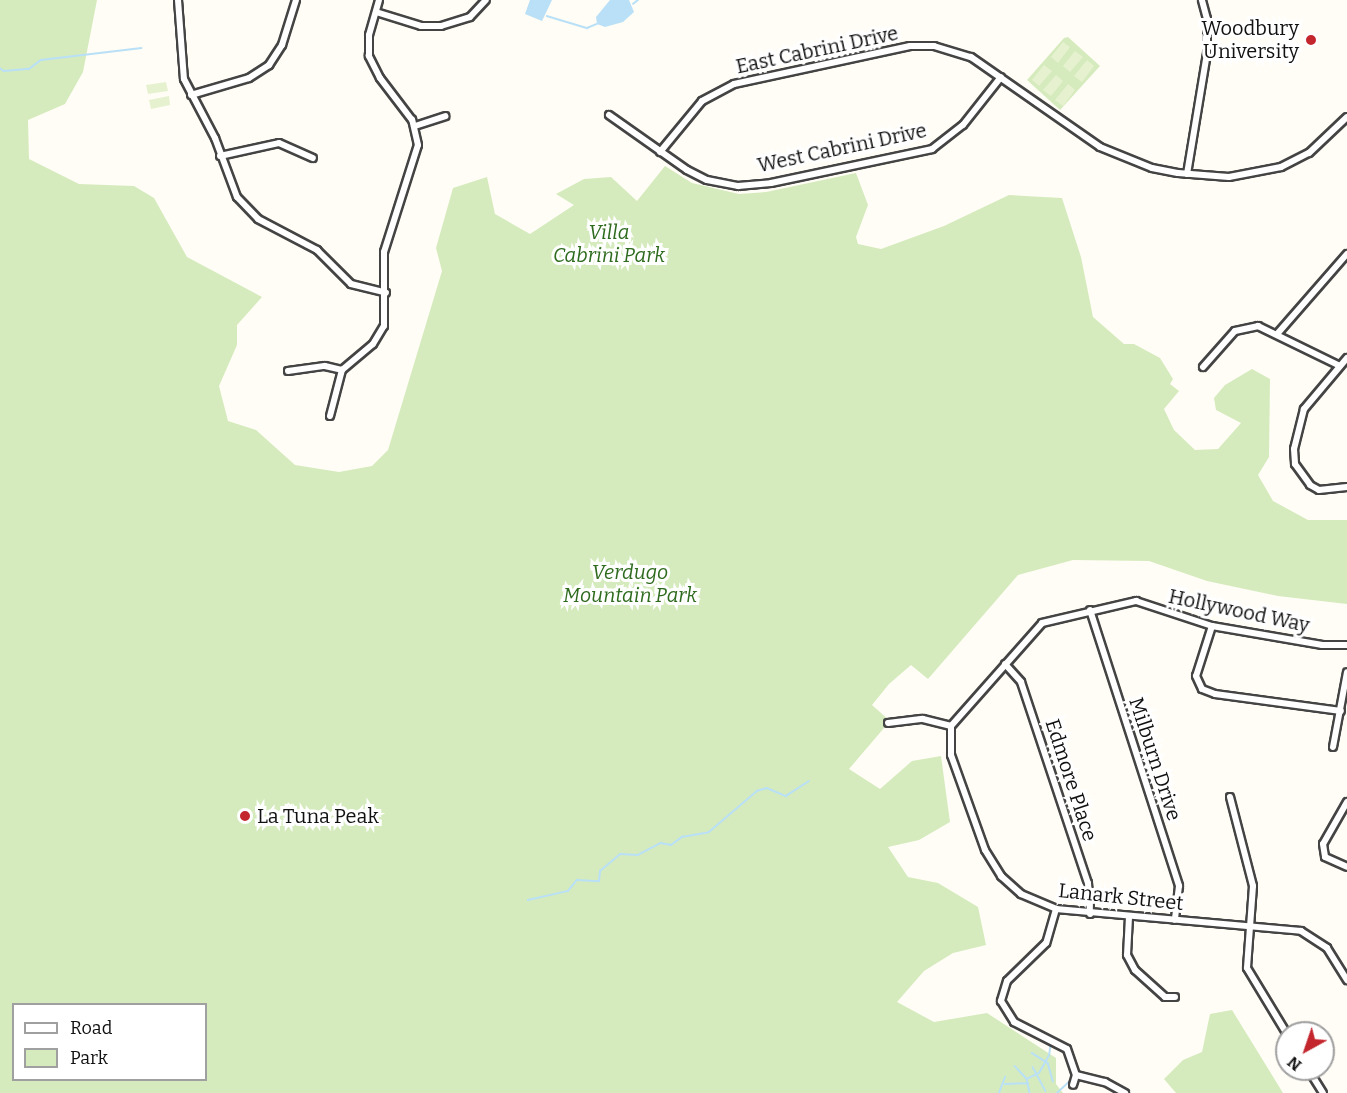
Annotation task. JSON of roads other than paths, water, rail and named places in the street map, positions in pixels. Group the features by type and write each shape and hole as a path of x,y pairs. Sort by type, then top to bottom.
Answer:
{"street":[{"path":"178,0 184,79 215,138 237,197 258,219 317,250 351,284 386,293"},
{"path":"191,95 249,78 269,65 282,45 296,0"},
{"path":"330,416 342,370 380,335 386,293 384,252 415,162 415,126 373,68 369,41 379,0"},
{"path":"376,12 421,26 441,26 470,17 486,0"},
{"path":"1187,174 1207,53 1207,19 1202,0"},
{"name":"East Cabrini Drive","path":"660,153 702,101 735,84 876,51 934,46 971,57 1100,147 1152,168 1187,174 1229,177 1281,167 1324,142 1347,117"},
{"name":"West Cabrini Drive","path":"609,115 660,153 707,180 738,186 771,183 932,149 963,125 1000,77"},
{"path":"415,126 445,116"},
{"path":"220,156 279,143 313,158"},
{"path":"1278,333 1347,254"},
{"path":"1203,367 1225,340 1246,327 1269,328 1340,366"},
{"path":"1347,358 1304,409 1294,449 1295,464 1310,485 1319,490 1347,488"},
{"path":"288,371 325,366 342,370"},
{"name":"Hollywood Way","path":"951,726 1042,623 1090,610 1136,601 1212,626 1322,645 1347,645"},
{"name":"Milburn Drive","path":"1090,610 1179,886 1175,920"},
{"path":"1212,626 1196,676 1202,689 1215,694 1341,711"},
{"name":"Edmore Place","path":"1005,663 1022,682 1088,883 1090,914"},
{"path":"1333,747 1347,672"},
{"path":"888,723 923,719 951,726"},
{"name":"Lanark Street","path":"951,726 951,754 990,860 1021,894 1056,909 1090,914 1251,926 1311,935 1327,948 1347,980"},
{"path":"1230,797 1253,886 1247,968 1279,1021"},
{"path":"1347,802 1323,844 1325,857 1347,867"},
{"path":"1056,909 1046,943 1007,981 1001,1002 1007,1016 1018,1025 1063,1044 1076,1075 1073,1085"},
{"path":"1129,917 1127,955 1131,963 1166,997 1175,997"},
{"path":"1076,1075 1105,1082 1125,1093"}],"water":[{"path":"530,0 552,0 542,21 525,14"},
{"path":"610,0 629,0 634,12 623,22 605,27 597,24 596,17"}],"waterway":[{"path":"633,4 638,0"},
{"path":"547,16 587,28 597,24"},
{"path":"0,68 4,71 29,69 41,60 141,48"},
{"path":"528,900 568,891 577,880 599,881 600,871 620,854 638,855 661,843 671,845 682,837 709,832 757,791 767,788 786,796 809,781"},
{"path":"1027,1079 1039,1073 1049,1056 1051,1042"},
{"path":"1032,1053 1048,1063 1053,1081"},
{"path":"1015,1066 1027,1079 1030,1093"},
{"path":"1033,1067 1046,1091"},
{"path":"999,1093 1005,1077"},
{"path":"1057,1093 1069,1082"},
{"path":"1005,1084 1028,1083"}],"place":[{"name":"Woodbury University","path":"1311,40"},
{"name":"La Tuna Peak","path":"245,816"}],"park label":[{"name":"Villa Cabrini Park","path":"609,244"},
{"name":"Verdugo Mountain Park","path":"630,584"}]}
